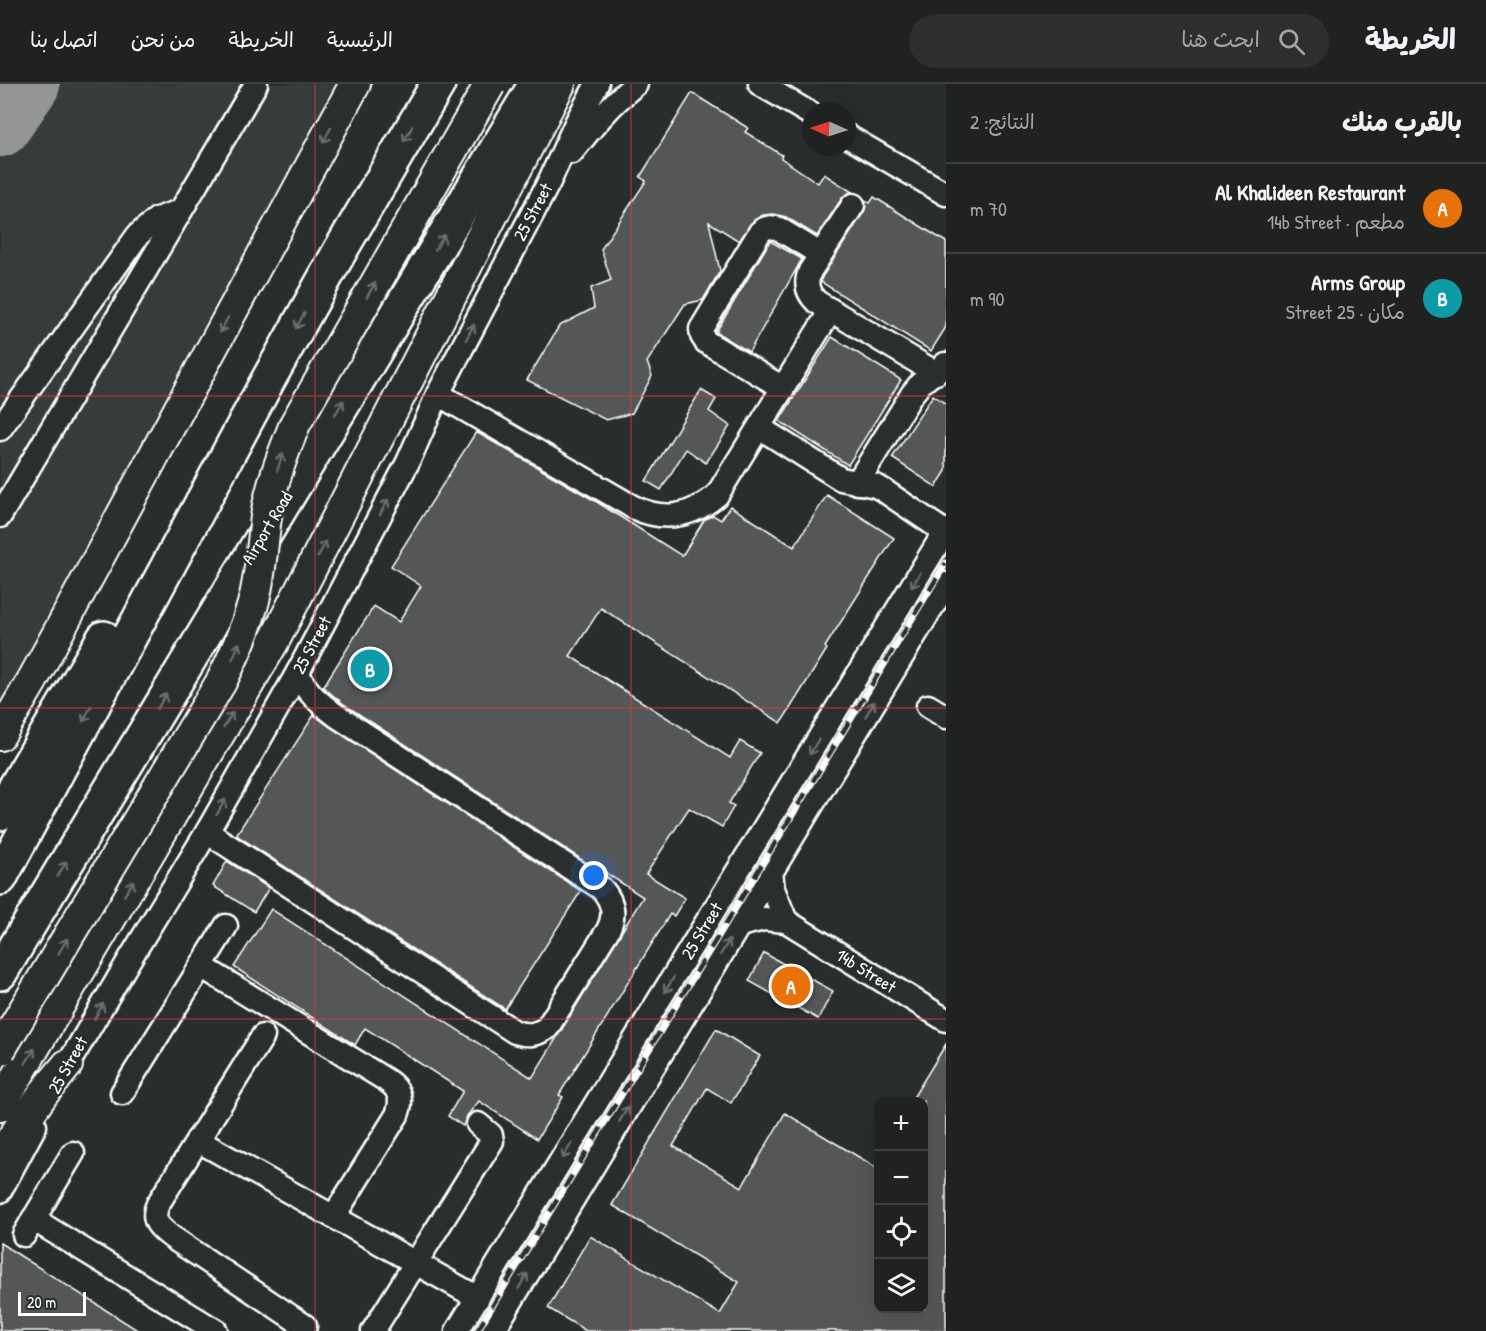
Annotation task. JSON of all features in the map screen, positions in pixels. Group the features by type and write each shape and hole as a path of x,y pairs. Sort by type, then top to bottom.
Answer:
{"highway":[{"path":"0,878 195,513 334,261 438,84"},
{"name":"Airport Road","path":"0,973 536,84"},
{"path":"0,813 122,607 169,543 195,513"}],"main road":[{"path":"0,735 37,671 355,84"},
{"path":"0,1050 221,682 245,631 253,604 272,487 295,424 490,84"},
{"path":"0,1106 274,641 560,84"},
{"path":"0,1156 43,1094 67,1065"}],"street":[{"path":"0,516 256,84"},
{"name":"25 Street","path":"0,1191 67,1065 207,832 298,672 408,462 438,394 549,182 597,84"},
{"path":"549,182 594,124 636,84"},
{"path":"760,84 802,109"},
{"path":"856,141 946,194"},
{"path":"853,205 810,271 807,288 811,296 831,310 941,368 921,383 912,394 857,483"},
{"path":"0,429 138,235 157,219 180,211"},
{"path":"783,388 706,342 701,329 760,232 765,228 772,226 820,254"},
{"path":"438,394 633,507 647,514 677,516 692,512 717,495 831,310"},
{"path":"760,428 841,479 876,486 946,531"},
{"name":"25 Street","path":"457,1331 946,531"},
{"name":"25 Street","path":"493,1331 946,584"},
{"path":"207,832 515,1032 526,1035 537,1034 547,1028 608,930 613,912 608,894 601,888 336,716 311,694 300,681 298,672"},
{"path":"771,872 773,888 786,921"},
{"path":"739,925 765,919 786,921"},
{"name":"14b Street","path":"786,921 946,1020"},
{"path":"122,1093 226,926"},
{"path":"201,966 386,1080 394,1086 399,1095 400,1106 397,1115 334,1216"},
{"path":"263,1036 158,1204 154,1212 155,1221 173,1238 305,1326"},
{"path":"373,1331 492,1141 491,1135 478,1124"},
{"path":"197,1140 478,1298"},
{"path":"73,1153 28,1227 216,1331"}],"shaded area":[{"path":"0,84 349,84 222,317 207,322 185,363 187,382 0,721"}],"building":[{"path":"692,93 748,128 745,132 782,155 781,158 818,183 824,174 852,192 842,198 817,236 786,217 774,214 763,215 754,220 739,241 709,222 720,271 703,300 685,304 647,362 652,376 632,413 606,420 527,380 559,326 594,308 591,288 611,280 601,249 646,181 640,177"},
{"path":"874,197 946,242 946,327 931,351 821,282 864,212 865,200 870,203"},
{"path":"770,241 802,259 749,352 716,332"},
{"path":"832,337 901,380 848,465 779,421"},
{"path":"701,390 716,399 709,411 730,426 706,463 686,449 661,490 646,481"},
{"path":"933,395 946,404 946,471 936,487 892,458"},
{"path":"476,432 597,502 682,556 704,520 713,515 721,520 730,506 794,547 827,495 894,538 825,647 827,649 781,723 601,608 570,656 730,758 740,741 760,753 729,803 734,806 722,827 689,808 646,874 685,898 674,916 670,914 559,1095 563,1097 537,1139 479,1101 467,1116 463,1126 448,1116 463,1091 365,1028 355,1045 234,967 271,909 532,1078 643,897 597,867 596,869 345,705 323,687 374,606 399,622 421,586 391,566"},
{"path":"314,715 581,891 505,1009 236,835"},
{"path":"227,861 269,888 254,912 213,886"},
{"path":"764,953 833,991 818,1019 749,981"},
{"path":"716,1029 760,1056 731,1103 707,1088 673,1146 742,1187 785,1113 874,1166 874,1313 928,1313 928,1097 913,1097 946,1044 946,1331 586,1331 548,1308 590,1236 720,1314 739,1282 612,1205"},
{"path":"0,1243 139,1331 0,1331"}],"taxiway":[{"path":"0,126 29,84"}],"railway":[{"path":"477,1331 946,563"}],"place":[{"name":"Arms Group","path":"370,669"},
{"name":"Al Khalideen Restaurant","path":"791,986"}]}
